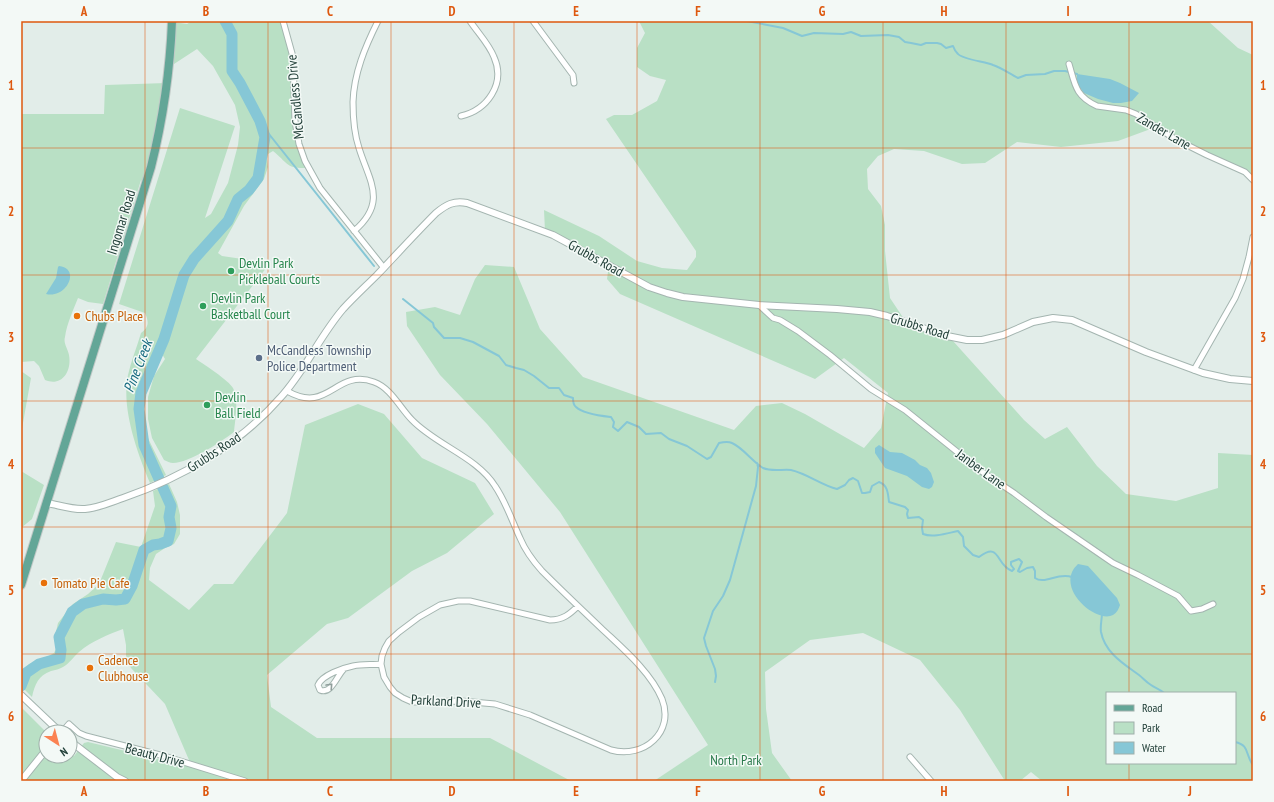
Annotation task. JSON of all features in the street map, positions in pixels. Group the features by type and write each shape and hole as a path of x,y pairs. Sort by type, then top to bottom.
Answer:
{"main road":[{"name":"Ingomar Road","path":"21,585 151,167 165,102 172,21"}],"street":[{"name":"McCandless Drive","path":"283,21 293,57 295,121 301,152 316,182 384,268"},
{"path":"354,231 367,217 371,209 373,196 372,184 360,153 355,134 353,110 354,90 361,59 378,21"},
{"path":"461,116 477,110 487,101 496,86 498,78 497,65 494,57 470,21"},
{"path":"533,21 573,75 574,83"},
{"name":"Zander Lane","path":"1069,64 1075,86 1082,96 1093,104 1097,106 1126,110 1136,114 1175,139 1246,172 1253,180"},
{"name":"Grubbs Road","path":"47,502 77,509 92,508 134,494 167,480 200,462 237,438 265,414 287,391 340,314 436,213 451,203 462,202 553,235 649,287 667,294 759,305 837,309 876,313 948,336 967,340 982,340 1003,335 1033,322 1053,318 1072,320 1194,370 1216,376 1253,381"},
{"path":"1194,370 1235,298 1248,263 1253,237"},
{"name":"Janber Lane","path":"759,305 773,318 780,320 798,331 871,389 905,410 981,471 1113,563 1178,596 1191,611 1202,609 1213,604"},
{"name":"Parkland Drive","path":"287,391 303,398 316,398 350,380 363,379 376,382 385,388 412,420 423,430 471,462 489,478 498,490 519,538 529,555 542,571 637,663 655,686 662,700 664,710 662,726 653,741 640,750 627,753 611,750 530,715 495,704 461,701 412,702 403,698 392,690 384,677 381,664"},
{"path":"343,670 328,690 320,690 318,685 321,680 330,674 352,666 381,664 383,651 392,637 419,616 440,604 470,601 550,620 563,618 570,614 578,606"},
{"path":"21,695 52,724"},
{"name":"Beauty Drive","path":"78,732 86,736 164,756 245,781"},
{"path":"78,747 117,777 125,781"},
{"path":"910,757 931,781"},
{"path":"21,781 38,760"}],"green space":[{"path":"192,21 283,21 291,50 295,121 308,168 291,166 273,151 268,154 268,167 264,179 244,206 218,253 222,256 270,263 196,359 221,377 233,388 236,398 234,432 213,446 187,460 173,463 164,460 152,438 148,419 148,397 154,376 165,359 162,354 145,382 139,407 144,430 166,475 150,483 135,444 128,416 126,388 131,364 141,333 146,329 148,324 145,313 119,304 180,108 235,126 205,218 211,214 228,183 238,145 240,127 235,105 213,66 197,49 174,64 169,64 172,22 187,24"},
{"name":"North Park","path":"639,21 1208,21 1238,48 1253,55 1253,180 1251,177 1156,127 1118,141 1061,147 1017,142 985,163 962,164 924,151 894,149 878,156 867,169 868,189 881,206 885,225 885,251 890,298 910,328 953,341 1024,420 1045,439 1067,427 1097,466 1126,494 1176,501 1218,488 1218,453 1253,455 1253,781 1042,781 1031,772 1020,781 1005,781 960,710 920,660 863,633 810,640 765,672 766,709 772,753 792,781 654,781 708,745 560,512 487,424 440,375 407,326 406,312 435,307 460,315 475,279 485,265 514,267 540,329 583,377 734,430 756,406 782,403 805,414 864,448 881,428 888,393 844,358 815,379 620,294 607,279 609,265 545,231 544,210 599,236 637,261 662,268 687,270 696,257 696,251 606,119 614,115 632,115 657,101 666,80 650,76 637,67 637,48 645,33"},
{"path":"167,83 146,184 141,180 103,304 88,302 78,298 66,332 65,344 70,361 67,372 61,379 56,381 51,382 45,380 39,366 34,361 21,362 21,114 104,114 105,85"},
{"path":"21,371 31,378 21,434"},
{"path":"358,404 384,414 422,458 475,483 494,514 447,553 412,571 348,618 327,624 267,675 271,707 317,738 490,738 571,781 21,781 21,707 38,724 38,764 78,764 78,751 84,743 88,742 192,767 165,704 131,668 126,660 126,645 123,629 94,641 79,652 70,662 43,675 34,688 32,697 21,686 21,671 29,664 54,653 56,649 55,636 58,623 73,604 88,594 99,584 116,542 141,547 155,506 153,491 169,484 177,502 180,515 180,534 174,544 156,554 150,568 149,580 189,610 214,584 233,584 287,513 305,425"},
{"path":"21,471 44,485 32,519 21,528"}],"water":[{"path":"1077,74 1110,79 1139,93 1132,101 1121,103 1113,103 1098,99 1084,93 1077,84"},
{"path":"59,266 66,268 69,272 69,283 60,292 46,294 56,278"},
{"path":"879,445 890,452 902,453 927,468 931,473 934,482 932,487 929,489 922,487 907,476 885,468 875,453 875,448"},
{"path":"1078,564 1088,566 1117,598 1120,605 1118,610 1113,615 1106,616 1097,614 1080,602 1074,593 1071,583 1072,573"}],"waterway":[{"name":"Pine Creek","path":"21,686 26,673 39,664 60,658 61,650 59,637 72,612 83,604 103,599 125,599 132,586 144,550 153,545 168,541 171,528 169,517 171,506 144,445 139,409 141,393 164,339 184,275 194,259 228,221 238,199 249,190 258,178 265,137 260,121 232,71 232,34 225,21"},
{"path":"747,21 783,28 802,36 814,33 843,34 851,32 861,36 888,35 899,37 905,42 921,45 926,43 937,43 946,48 953,46 960,56 996,66 1018,78 1026,75 1045,74 1054,71 1065,71 1077,74"},
{"path":"261,124 374,266"},
{"path":"403,299 433,323 434,327 444,338 460,338 473,342 499,356 506,365 524,370 549,388 559,388 564,395 573,398 574,405 579,409 593,414 611,417 614,422 613,427 618,431 627,422 639,427 646,434 661,433 669,439 687,446 707,459 711,457 719,443 730,442 740,448 763,468 773,470 791,470 837,489 845,485 853,478 858,481 862,493 865,493 870,492 872,486 879,482 886,488 889,502 905,507 908,510 908,518 919,517 923,520 923,534 936,535 958,531 963,537 964,546 973,555 979,557 986,553 995,553 1003,564 1012,571 1014,569 1011,562 1019,559 1022,562 1018,571 1020,572 1027,568 1033,567 1035,571 1035,578 1039,580 1061,576 1072,577"},
{"path":"715,682 715,669 704,638 713,611 723,596 730,580 756,486 757,463"},
{"path":"1102,613 1101,632 1103,639 1111,652 1121,662 1148,683 1163,692"},
{"path":"1236,742 1243,745 1253,765"}],"place":[{"name":"Devlin Park Pickleball Courts","path":"231,271"},
{"name":"Devlin Park Basketball Court","path":"203,306"},
{"name":"Chubs Place","path":"77,316"},
{"name":"McCandless Township Police Department","path":"259,358"},
{"name":"Devlin Ball Field","path":"207,405"},
{"name":"Tomato Pie Cafe","path":"44,583"},
{"name":"Cadence Clubhouse","path":"90,668"}]}
